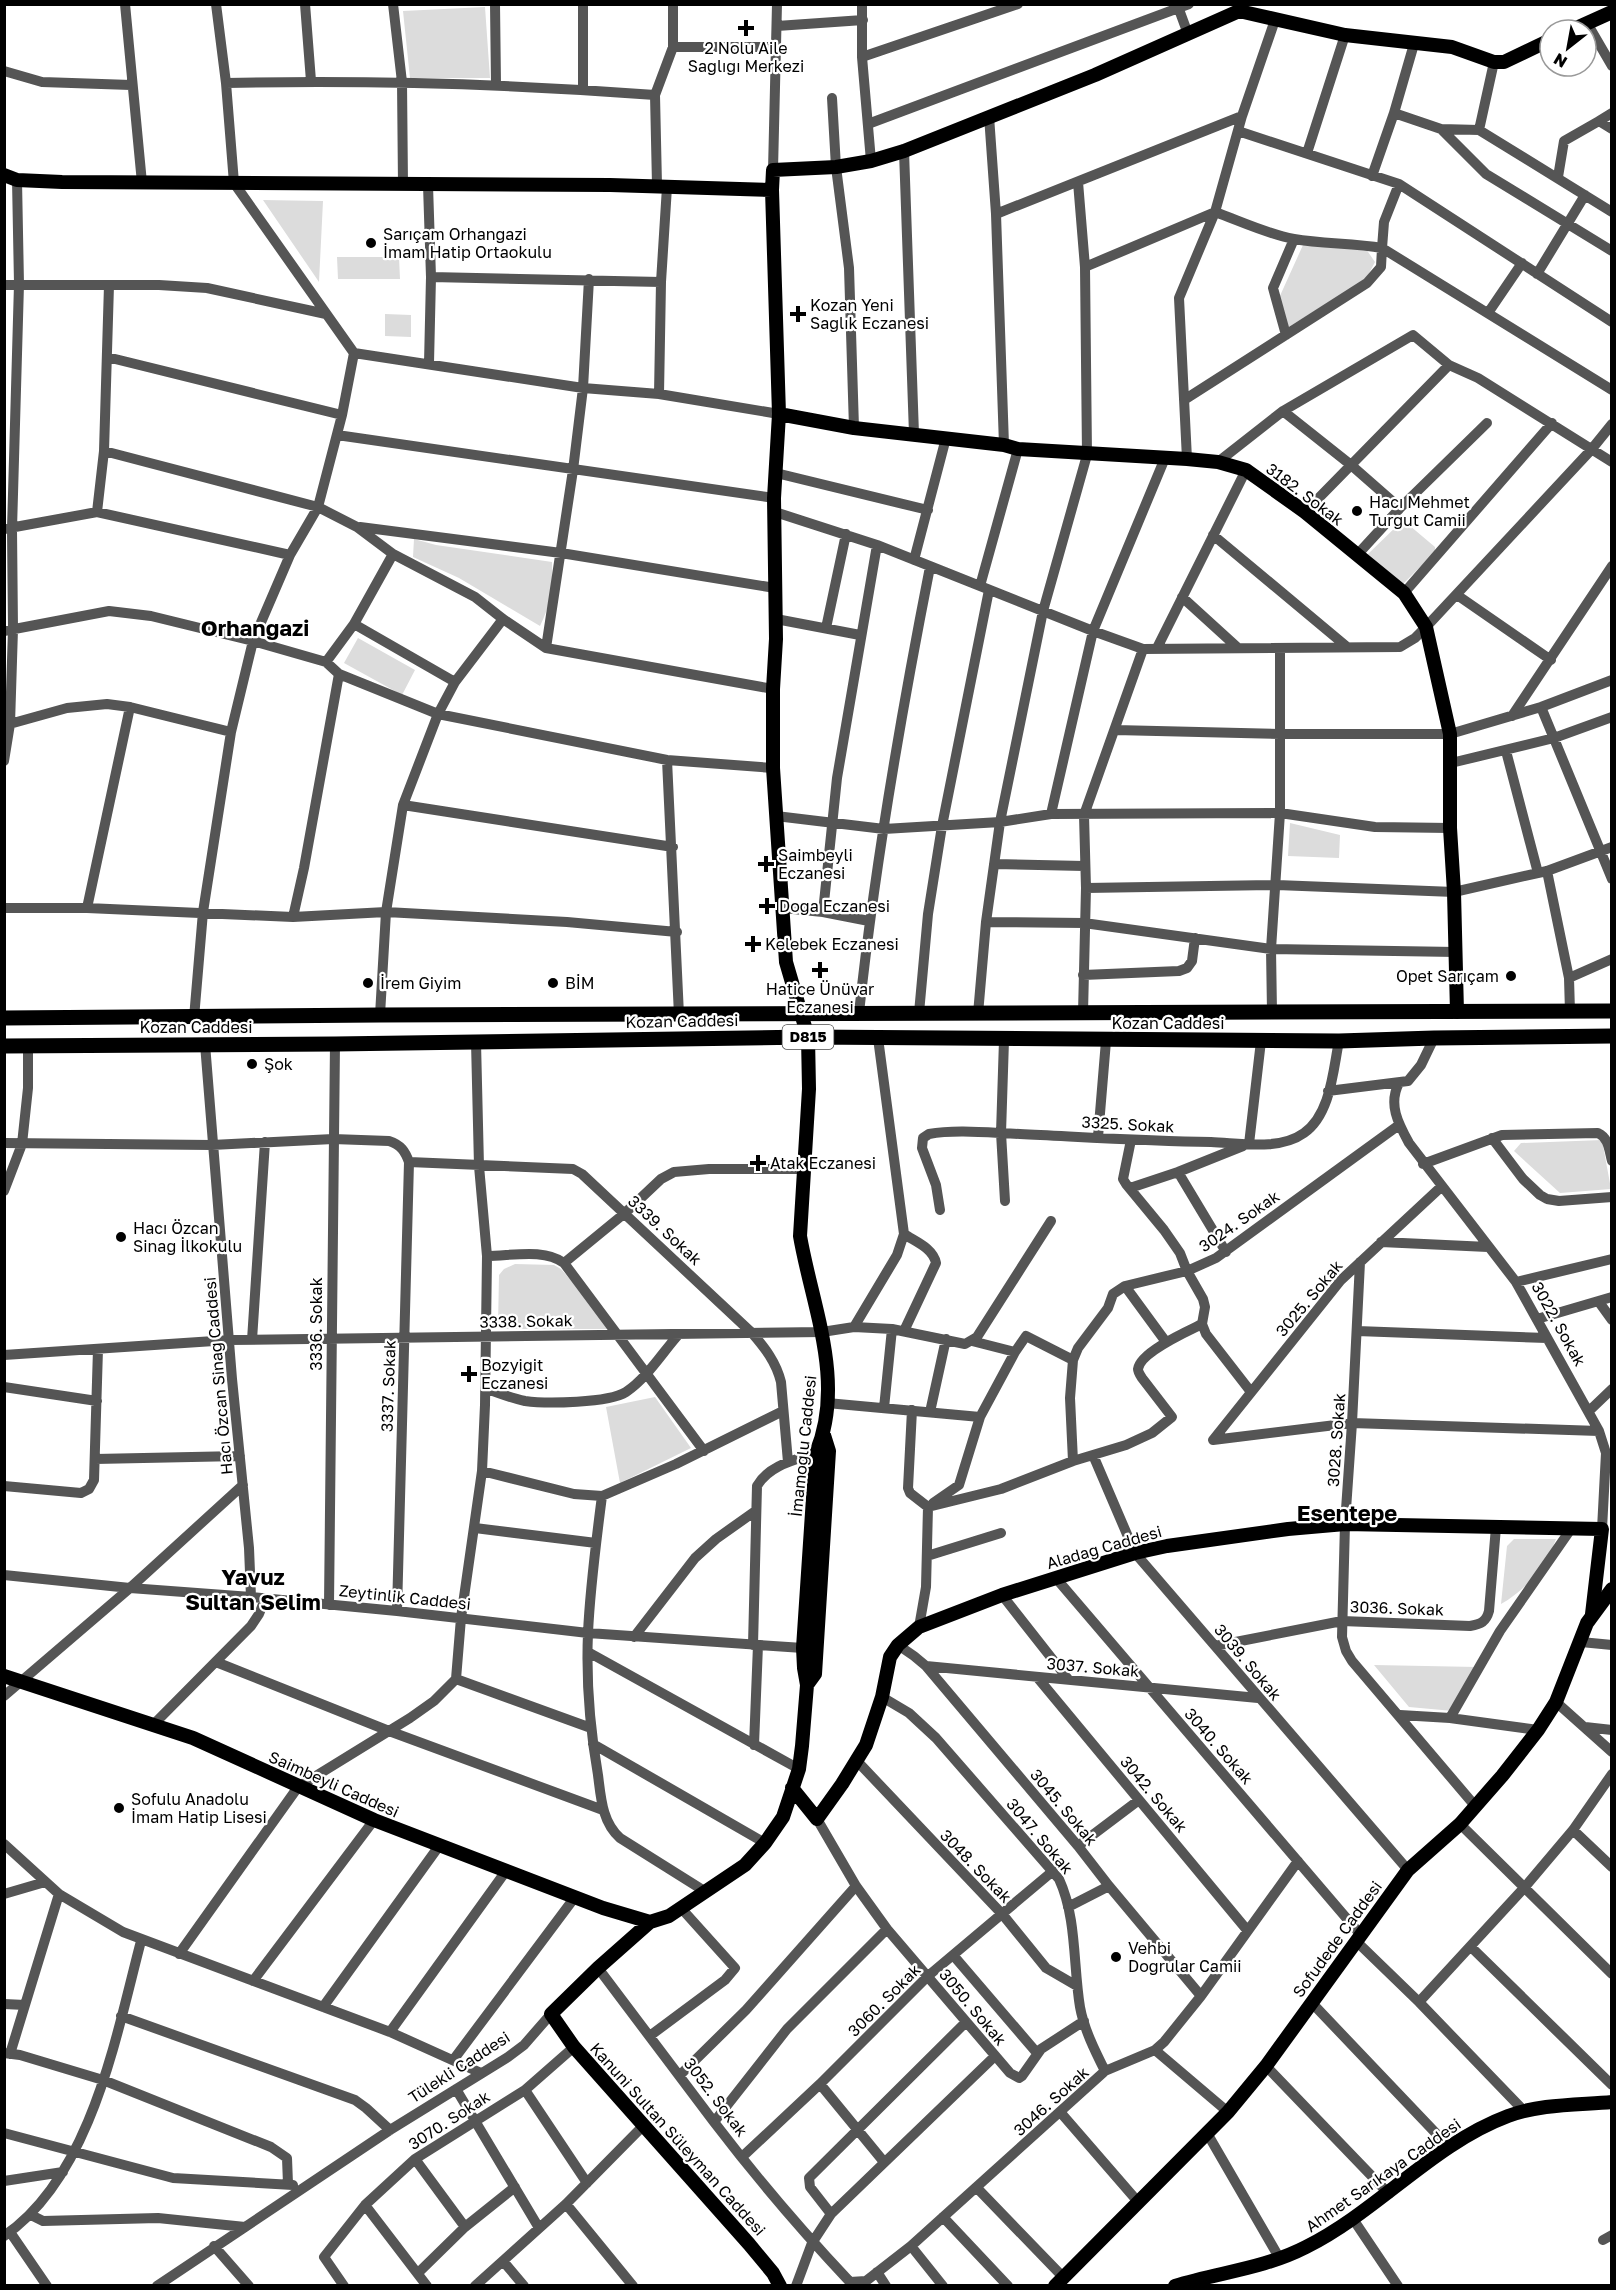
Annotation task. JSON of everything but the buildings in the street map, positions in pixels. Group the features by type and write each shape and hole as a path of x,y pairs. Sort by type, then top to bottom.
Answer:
{"highway":[{"name":"Kozan Caddesi","path":"4,1018 1611,1011"},
{"name":"Kozan Caddesi","path":"4,1046 808,1037 1340,1041 1611,1036"}],"main road":[{"path":"773,170 871,161 904,151 1095,75 1188,34 1236,8 1275,20 1345,35 1452,47 1494,62 1503,62 1538,46"},
{"path":"1597,18 1611,12"},
{"name":"İmamoğlu Caddesi","path":"773,170 779,414 774,505 776,619 772,689 773,768 786,962 808,1037 809,1089 800,1236 822,1332 827,1372 824,1435 816,1453 803,1648 807,1685 799,1769 792,1788"},
{"path":"11,177 142,183 662,186 772,190"},
{"name":"3182. Sokak","path":"779,414 854,428 1004,445 1018,449 1087,455 1187,459 1218,462 1246,470 1305,512 1404,593 1426,627 1450,734 1450,828 1457,1012"},
{"path":"807,1685 815,1674 829,1463 829,1451 824,1435"},
{"name":"Aladağ Caddesi","path":"816,1819 858,1761 866,1745 882,1697 890,1657 898,1645 918,1627 1002,1595 1135,1553 1224,1537 1345,1524 1602,1529"},
{"name":"3022. Sokak","path":"1592,1614 1602,1529"},
{"name":"Sofudede Caddesi","path":"1059,2281 1228,2112 1266,2066 1408,1870 1476,1807 1538,1730 1556,1702 1592,1614 1611,1589"},
{"name":"Saimbeyli Caddesi","path":"4,1676 193,1738 374,1820 506,1872 650,1922"},
{"path":"792,1788 816,1819"},
{"name":"Tülekli Caddesi","path":"551,2014 650,1922 669,1916 745,1865 765,1844 783,1816 792,1788"},
{"name":"Kanuni Sultan Süleyman Caddesi","path":"551,2014 574,2047 749,2244 773,2273 780,2286"},
{"name":"Ahmet Sarıkaya Caddesi","path":"1175,2286 1251,2269 1306,2247 1389,2194 1449,2147 1493,2122 1524,2111 1611,2102"}],"street":[{"path":"125,4 142,183"},
{"path":"194,1018 203,912 231,732 254,641 290,555 318,507 342,415 354,353 234,183 226,83 216,4"},
{"path":"305,4 311,81"},
{"path":"393,4 402,82 403,185"},
{"path":"495,4 496,84"},
{"path":"583,4 583,89"},
{"path":"659,394 662,186 655,95 673,47 673,4"},
{"path":"773,170 777,4"},
{"path":"862,4 862,57 871,161"},
{"path":"862,57 1018,4"},
{"path":"868,124 1181,6 1188,34"},
{"path":"777,27 863,20"},
{"path":"1187,459 1179,298 1215,212 1242,116 1275,20"},
{"path":"1307,153 1345,35"},
{"path":"1598,42 1611,66"},
{"path":"1372,176 1394,113 1414,44"},
{"path":"673,47 777,47"},
{"path":"1479,130 1494,62"},
{"path":"4,71 42,82 131,85"},
{"path":"226,83 311,81 496,84 655,95"},
{"path":"832,98 836,166 849,268 854,428"},
{"path":"1394,113 1441,129 1479,130 1611,212"},
{"path":"1558,177 1564,141 1611,114"},
{"path":"989,116 996,214 1004,445"},
{"path":"996,214 1242,116"},
{"path":"1599,121 1611,129"},
{"path":"1441,129 1486,174 1611,251"},
{"path":"1238,131 1399,184 1611,322"},
{"path":"904,151 914,434"},
{"path":"4,761 9,630 8,529 19,284 11,177"},
{"path":"978,1014 986,922 1000,822 1043,611 1087,455 1085,267 1078,182"},
{"path":"1184,400 1367,283 1381,267 1384,222 1399,184"},
{"path":"428,185 431,277 429,363"},
{"path":"1537,274 1585,195"},
{"path":"1085,267 1215,212 1294,239 1382,248 1611,390"},
{"path":"1286,335 1273,288 1294,239"},
{"path":"1488,313 1522,263"},
{"path":"431,277 661,282"},
{"path":"546,648 583,388 589,279"},
{"path":"4,285 207,288 326,314"},
{"path":"97,512 104,451 109,285"},
{"path":"1218,462 1283,411 1413,335 1449,366 1478,378 1611,462"},
{"path":"354,353 583,388 659,394 779,414"},
{"path":"107,357 342,415"},
{"path":"1305,512 1449,366"},
{"path":"1283,411 1351,465 1400,508"},
{"path":"1357,555 1400,508 1487,423"},
{"path":"1404,593 1552,423"},
{"path":"337,435 573,470 774,505 1093,632 1143,649 1400,647 1415,638 1457,595 1591,450 1611,424"},
{"path":"914,560 946,438"},
{"path":"919,1013 928,914 942,826 985,588 1018,449"},
{"path":"104,451 318,507 357,527 393,554 475,597 503,620 546,648 772,689"},
{"path":"1051,814 1093,632 1166,458"},
{"path":"1157,648 1246,470"},
{"path":"776,473 928,510"},
{"path":"8,529 97,512 290,555"},
{"path":"357,527 561,553 775,588"},
{"path":"826,628 846,534"},
{"path":"1212,535 1346,646"},
{"path":"824,912 837,778 877,545"},
{"path":"326,662 354,624 393,554"},
{"path":"1512,716 1611,566"},
{"path":"859,1013 869,921 930,567"},
{"path":"1457,595 1551,660"},
{"path":"1182,597 1238,648"},
{"path":"9,630 109,610 152,616 254,641 326,662 339,674 438,714 668,760 773,768"},
{"path":"776,619 860,635"},
{"path":"380,1015 386,912 403,805 438,714 455,682 503,620"},
{"path":"354,624 455,682"},
{"path":"1272,1012 1271,949 1280,813 1280,648"},
{"path":"1083,1013 1086,888 1084,815 1143,649"},
{"path":"293,917 339,674"},
{"path":"1115,730 1280,734 1450,734 1541,707 1611,680"},
{"path":"7,724 67,708 107,704 130,707 231,732"},
{"path":"87,908 130,707"},
{"path":"1541,707 1606,849 1611,879"},
{"path":"1451,763 1554,738 1611,717"},
{"path":"1506,751 1543,872 1569,978 1570,1011"},
{"path":"668,760 680,1015"},
{"path":"403,805 673,847"},
{"path":"776,816 884,829 1000,822 1051,814 1280,813 1376,827 1450,828"},
{"path":"1086,888 1277,885 1454,892 1543,872 1606,849"},
{"path":"994,864 1084,866"},
{"path":"4,908 87,908 293,917 386,912 567,922 677,933"},
{"path":"783,908 824,912 869,921"},
{"path":"986,922 1084,923 1271,949 1456,952"},
{"path":"1083,975 1179,971 1187,968 1192,961 1195,938"},
{"path":"1569,978 1611,959"},
{"path":"854,1327 897,1255 904,1234 878,1038"},
{"path":"1328,1092 1407,1081 1421,1065 1434,1038"},
{"path":"1004,1040 1001,1133 1005,1201"},
{"path":"1098,1137 1106,1041"},
{"path":"1130,1188 1249,1144 1261,1041"},
{"name":"3325. Sokak","path":"940,1210 936,1185 922,1148 923,1138 929,1134 936,1132 1001,1133 1131,1140 1279,1143 1303,1134 1320,1114 1328,1092 1340,1041"},
{"path":"179,1954 297,1787 434,1701 456,1679 461,1618 482,1471 485,1388 487,1256 479,1166 476,1042"},
{"name":"Hacı Özcan Sinağ Caddesi","path":"205,1044 229,1340 249,1548 251,1597"},
{"name":"3336. Sokak","path":"329,1605 330,1339 335,1044"},
{"path":"4,1191 22,1144 28,1088 28,1046"},
{"name":"3022. Sokak","path":"1399,1083 1393,1099 1399,1125 1423,1164 1516,1282 1599,1431 1606,1453 1607,1494 1602,1529"},
{"name":"3024. Sokak","path":"1125,1286 1187,1271 1226,1252 1327,1175 1399,1125"},
{"path":"1423,1164 1502,1136 1598,1133 1605,1137 1611,1161"},
{"path":"1492,1138 1523,1179 1547,1199 1558,1201 1611,1197"},
{"path":"4,1143 212,1145 333,1139 389,1141 406,1152 409,1162"},
{"path":"1131,1140 1123,1179 1173,1242 1203,1299 1205,1307 1202,1324 1211,1342 1251,1392"},
{"path":"252,1340 266,1142"},
{"name":"3339. Sokak","path":"409,1162 573,1169 582,1174 752,1333 767,1352 778,1371 788,1462"},
{"name":"3337. Sokak","path":"397,1611 409,1162"},
{"path":"564,1263 662,1179 674,1172 708,1169 803,1169"},
{"path":"1178,1172 1226,1252"},
{"name":"3025. Sokak","path":"1352,1423 1213,1440 1328,1296 1360,1262 1441,1187"},
{"path":"972,1341 977,1337 1051,1221"},
{"path":"904,1234 930,1250 935,1256 936,1263 904,1331"},
{"path":"1381,1242 1488,1247"},
{"path":"487,1256 546,1255 556,1257 564,1263 704,1451"},
{"path":"1516,1282 1611,1259"},
{"name":"3028. Sokak","path":"1360,1262 1345,1524 1342,1637 1346,1651 1476,1807"},
{"path":"1073,1461 1070,1398 1073,1360 1078,1348 1107,1308 1113,1294 1125,1286 1166,1342"},
{"path":"1537,1319 1611,1297"},
{"path":"1599,1302 1611,1320"},
{"path":"912,1410 908,1488 910,1494 928,1507 1001,1489 1073,1461 1140,1439 1172,1417 1138,1371 1142,1361 1166,1342 1202,1324"},
{"name":"3338. Sokak","path":"4,1355 229,1340 822,1332 854,1327 891,1329 965,1344 972,1341 1015,1352"},
{"path":"884,1408 891,1329"},
{"path":"1357,1331 1547,1338"},
{"path":"485,1388 505,1396 537,1402 603,1399 623,1394 679,1334"},
{"path":"928,1507 959,1485 980,1417 1026,1336 1073,1360"},
{"path":"930,1412 946,1340"},
{"path":"4,1486 86,1492 94,1480 99,1349"},
{"path":"4,1387 97,1401"},
{"path":"1589,1411 1611,1389"},
{"path":"826,1403 980,1417"},
{"path":"482,1471 574,1494 602,1497 704,1451 783,1411"},
{"path":"1352,1423 1599,1431"},
{"path":"754,1745 754,1512 757,1486 760,1480 772,1470 816,1453"},
{"name":"3039. Sokak","path":"1093,1455 1135,1553 1408,1870"},
{"path":"95,1459 240,1456"},
{"path":"4,1696 130,1588 243,1485"},
{"path":"602,1497 588,1652 591,1728 603,1810 612,1832 706,1892"},
{"path":"918,1627 926,1587 928,1507"},
{"path":"634,1637 694,1558 754,1512"},
{"name":"3036. Sokak","path":"1215,1647 1342,1621 1470,1626 1480,1624 1487,1619 1489,1611 1496,1527"},
{"path":"475,1528 596,1544"},
{"path":"1450,1718 1500,1631 1572,1529"},
{"path":"927,1556 1001,1533"},
{"name":"Zeytinlik Caddesi","path":"4,1575 397,1611 588,1633 803,1648"},
{"name":"3040. Sokak","path":"1055,1577 1298,1861 1358,1938 1524,2111"},
{"path":"1002,1595 1068,1679"},
{"path":"153,1725 251,1626 265,1599"},
{"path":"1581,1642 1611,1645"},
{"name":"3045. Sokak","path":"898,1645 926,1666 1201,1996"},
{"path":"588,1652 799,1769"},
{"path":"216,1662 389,1731 603,1810"},
{"name":"3037. Sokak","path":"926,1666 1258,1698"},
{"name":"3042. Sokak","path":"1037,1677 1247,1930"},
{"path":"456,1679 591,1728"},
{"name":"3047. Sokak","path":"882,1697 903,1708 936,1738 1053,1871 1064,1888 1084,2021 1105,2072"},
{"path":"1556,1702 1611,1752"},
{"path":"1400,1715 1450,1718 1538,1730"},
{"path":"1585,1727 1611,1730"},
{"path":"593,1744 765,1844"},
{"name":"3048. Sokak","path":"858,1761 1003,1915 1046,1968 1077,1986"},
{"path":"1419,2002 1524,1888 1573,1830 1611,1774"},
{"path":"1078,1846 1139,1800"},
{"name":"3050. Sokak","path":"816,1819 856,1887 887,1929 1010,2073 1019,2078 1030,2067 1037,2053 1047,2044 1084,2021"},
{"path":"254,1981 374,1820"},
{"path":"1460,1824 1611,1974"},
{"path":"1573,1830 1611,1867"},
{"path":"4,1844 58,1894 141,1941 390,2032 482,2073"},
{"path":"323,2007 439,1846"},
{"name":"3046. Sokak","path":"812,2243 850,2282 866,2281 977,2188 1105,2072 1155,2050 1173,2034 1298,1861"},
{"name":"3060. Sokak","path":"742,2157 820,2084 927,1976 1053,1871"},
{"path":"390,2032 506,1872"},
{"path":"4,1894 45,1882"},
{"path":"1068,1907 1109,1886"},
{"path":"680,2075 746,2010 856,1887"},
{"path":"58,1894 25,2005 7,2054 103,2080 272,2147 287,2158 288,2184"},
{"path":"454,2060 575,1897"},
{"path":"651,2035 724,1980 735,1968 681,1908"},
{"path":"714,2122 787,2029 887,1929"},
{"path":"47,2286 7,2234 32,2215 75,2152 103,2080 141,1941"},
{"path":"1471,1947 1611,2085"},
{"path":"953,1955 1037,2053"},
{"name":"3052. Sokak","path":"598,1968 651,2035 714,2122 812,2243"},
{"path":"1312,2003 1449,2147"},
{"path":"4,2004 25,2005"},
{"name":"Tülekli Caddesi","path":"157,2286 390,2130 524,2045 551,2014"},
{"path":"121,2016 355,2100 390,2130"},
{"path":"831,2214 810,2187 809,2178 965,2023"},
{"name":"3070. Sokak","path":"344,2286 324,2257 365,2205 415,2158 525,2090 574,2047"},
{"path":"1155,2050 1228,2112"},
{"path":"796,2286 812,2243 831,2214 994,2057"},
{"path":"1266,2066 1389,2194"},
{"path":"820,2084 884,2162"},
{"path":"456,2090 539,2228"},
{"path":"525,2090 587,2183"},
{"path":"1061,2112 1139,2203"},
{"path":"475,2286 566,2204 643,2127"},
{"path":"4,2133 173,2178 288,2184 305,2187"},
{"path":"1207,2133 1280,2259"},
{"path":"415,2158 465,2227"},
{"path":"4,2181 63,2172"},
{"path":"418,2273 465,2227 515,2187"},
{"path":"977,2188 1059,2281"},
{"path":"566,2204 633,2286"},
{"path":"365,2205 427,2286"},
{"path":"32,2215 43,2221 158,2218 245,2227"},
{"path":"943,2217 1008,2286"},
{"path":"1353,2218 1398,2286"},
{"path":"214,2246 249,2286"},
{"path":"910,2246 942,2286"},
{"path":"503,2261 524,2286"},
{"path":"877,2272 886,2286"}],"shaded area":[{"path":"485,7 490,78 410,78 403,11"},
{"path":"263,200 323,201 319,282"},
{"path":"1303,245 1366,249 1375,262 1366,279 1287,328 1279,298"},
{"path":"337,257 399,257 400,279 338,279"},
{"path":"385,314 411,315 411,337 385,336"},
{"path":"1403,520 1435,547 1435,552 1403,584 1367,555"},
{"path":"414,539 436,545 552,562 550,595 540,626 459,578 413,557"},
{"path":"358,638 415,670 402,695 344,663"},
{"path":"1290,823 1340,835 1339,858 1288,856"},
{"path":"1602,1140 1611,1189 1560,1193 1514,1151 1521,1143"},
{"path":"515,1264 554,1265 561,1269 614,1329 502,1329 498,1326 499,1275 504,1269"},
{"path":"655,1397 691,1448 620,1483 606,1407"},
{"path":"1514,1539 1556,1539 1547,1558 1534,1576 1501,1604 1507,1546"},
{"path":"1374,1665 1477,1667 1453,1711 1409,1707"}],"place":[{"name":"2 Nolu Aile Saglıgı Merkezi","path":"746,28"},
{"name":"Sarıçam Orhangazi İmam Hatip Ortaokulu","path":"371,243"},
{"name":"Kozan Yeni Sağlık Eczanesi","path":"798,314"},
{"name":"Hacı Mehmet Turgut Camii","path":"1357,511"},
{"name":"Saimbeyli Eczanesi","path":"766,864"},
{"name":"Doğa Eczanesi","path":"767,906"},
{"name":"Kelebek Eczanesi","path":"753,944"},
{"name":"Hatice Ünüvar Eczanesi","path":"820,970"},
{"name":"Opet Sarıçam","path":"1511,976"},
{"name":"İrem Giyim","path":"368,983"},
{"name":"BİM","path":"553,983"},
{"name":"Şok","path":"252,1064"},
{"name":"Atak Eczanesi","path":"758,1163"},
{"name":"Hacı Özcan Sinağ İlkokulu","path":"121,1237"},
{"name":"Bozyiğit Eczanesi","path":"469,1374"},
{"name":"Sofulu Anadolu İmam Hatip Lisesi","path":"119,1808"},
{"name":"Vehbi Doğrular Camii","path":"1116,1957"}],"district":[{"name":"Orhangazi","path":"255,628"},
{"name":"Esentepe","path":"1347,1513"},
{"name":"Yavuz Sultan Selim","path":"253,1590"}]}
